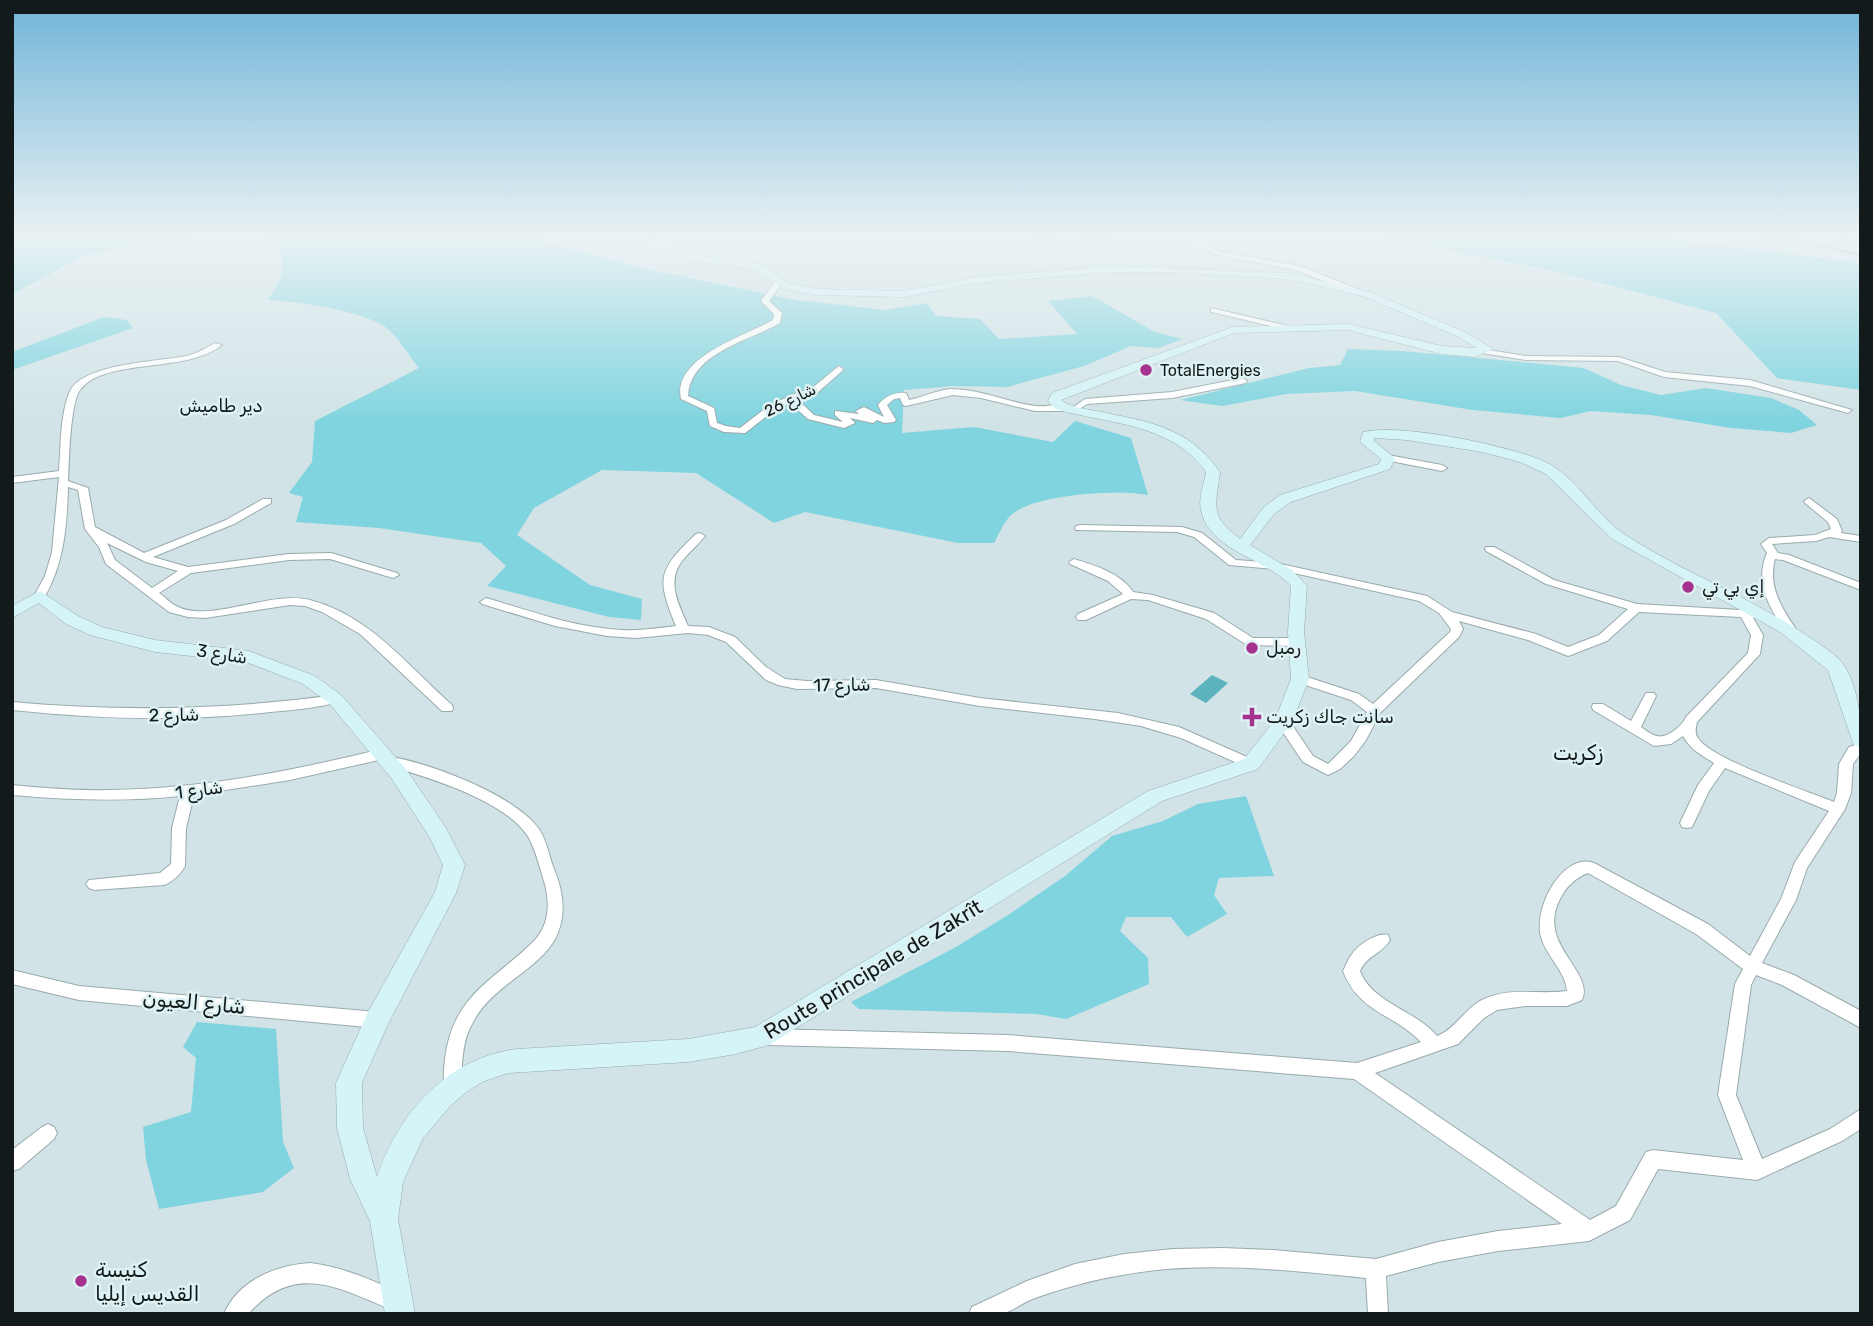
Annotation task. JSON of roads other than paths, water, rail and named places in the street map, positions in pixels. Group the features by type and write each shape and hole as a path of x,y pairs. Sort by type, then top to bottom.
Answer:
{"street":[{"name":"شارع 26","path":"767,299 765,301 778,313 776,321 733,341 707,359 694,370 683,393 711,410 713,424 738,431 747,428 758,416 790,398 814,391 839,369"},
{"path":"1377,299 1479,342 1486,347 1485,351"},
{"path":"1214,310 1294,329"},
{"path":"1068,409 1054,401 1059,395 1182,351 1220,332 1348,327 1442,350 1485,351 1526,358 1623,360 1664,374 1750,383 1849,410"},
{"path":"12,613 40,596 50,574 58,535 72,398 81,384 112,371 185,359 218,345"},
{"path":"1068,409 1085,402 1181,394 1243,382"},
{"path":"790,398 811,417 844,425 849,423 838,413 873,420 860,411 864,410 884,420 891,420 882,405 896,395 905,396 907,403 929,394 953,392 985,395 1014,406 1039,410 1068,409 1157,430 1198,450 1213,472 1207,500 1209,515 1222,531 1290,575 1300,586 1297,642 1300,679 1283,722 1251,764"},
{"path":"1442,468 1388,458 1367,442 1368,435 1390,433 1536,463 1569,483 1618,537 1795,636 1836,667 1861,740"},
{"path":"1242,546 1268,512 1283,500 1310,488 1382,469 1388,464 1388,458"},
{"path":"12,480 62,477 83,488 90,529 104,546 110,562 180,612 214,612 286,602 319,606 378,643 447,708"},
{"path":"145,556 230,522 267,501"},
{"path":"1809,501 1833,521 1837,531 1832,535"},
{"path":"1080,528 1178,528 1198,535 1233,563 1276,566 1423,598 1449,615 1532,637 1569,652 1603,638 1636,608"},
{"path":"90,529 174,568 188,570 289,557 331,556 393,575"},
{"path":"1861,540 1832,535 1769,541 1766,544 1773,554 1861,587"},
{"path":"684,631 667,590 666,579 683,552 700,536"},
{"path":"1490,549 1550,582 1636,608 1751,613"},
{"path":"1773,554 1769,557 1769,592 1795,636"},
{"path":"1074,562 1086,569 1107,575 1126,589 1129,595"},
{"path":"153,592 188,570"},
{"path":"1082,617 1129,595 1149,597 1210,616 1251,642 1297,642"},
{"name":"شارع 3","path":"40,596 72,620 96,631 155,646 228,653 276,665 309,680 335,699 385,757 439,834 454,865 431,921 377,1020"},
{"name":"شارع 17","path":"486,602 562,626 598,632 627,634 684,631 719,634 732,642 761,673 778,682 796,685 876,684 949,698 1143,723 1185,735 1251,764"},
{"path":"1598,707 1654,741 1666,741 1688,726 1755,654 1757,635 1751,613"},
{"path":"1283,722 1308,759 1328,770 1360,738 1374,711 1455,634 1455,625 1449,615"},
{"path":"1300,679 1355,697 1374,711"},
{"path":"1630,727 1637,723 1650,696"},
{"name":"شارع 2","path":"12,706 98,715 164,715 226,713 335,699"},
{"path":"1688,726 1692,740 1698,747 1838,809"},
{"path":"1757,1171 1727,1095 1736,1013 1751,966 1788,900 1800,866 1838,809 1844,793 1846,764 1853,750 1861,747"},
{"path":"385,757 429,772 504,806 534,834 552,879 557,908 548,935 529,957 492,984 468,1013 453,1049 453,1085"},
{"name":"شارع 1","path":"12,790 99,797 188,793 385,757"},
{"path":"1687,823 1703,789 1723,760"},
{"name":"Route principale de Zakrît","path":"384,1219 389,1182 403,1149 419,1124 453,1085 472,1074 512,1061 663,1051 739,1043 760,1037 983,903 1116,818 1179,787 1251,764"},
{"path":"94,884 164,879 172,875 178,866 179,828 188,793"},
{"path":"760,1037 1008,1043 1357,1071 1451,1041 1483,1008 1496,1002 1567,999 1576,995 1575,986 1549,940 1547,923 1550,901 1574,870 1589,867 1670,910 1723,943 1751,966 1809,990 1861,1020"},
{"path":"1382,940 1361,951 1351,970 1353,979 1386,1008 1427,1036 1434,1045"},
{"name":"شارع العيون","path":"12,977 79,993 377,1020"},
{"path":"377,1020 349,1083 347,1107 364,1179 384,1219 400,1309"},
{"path":"1357,1071 1589,1231"},
{"path":"979,1314 1041,1285 1151,1258 1219,1256 1376,1269 1462,1247 1589,1231 1623,1213 1653,1159 1757,1171 1836,1135 1861,1118"},
{"path":"12,1162 48,1133"},
{"path":"1376,1269 1378,1314"},
{"path":"234,1314 261,1286 279,1277 309,1271 338,1277 400,1309"}],"place":[{"name":"TotalEnergies","path":"1146,370"},
{"name":"إي بي تي","path":"1688,587"},
{"name":"رمبل","path":"1252,648"},
{"name":"سانت جاك زكريت","path":"1252,717"},
{"name":"كنيسة القديس إيليا","path":"81,1281"}],"district":[{"name":"دير طاميش","path":"221,406"},
{"name":"زكريت","path":"1578,752"}]}
